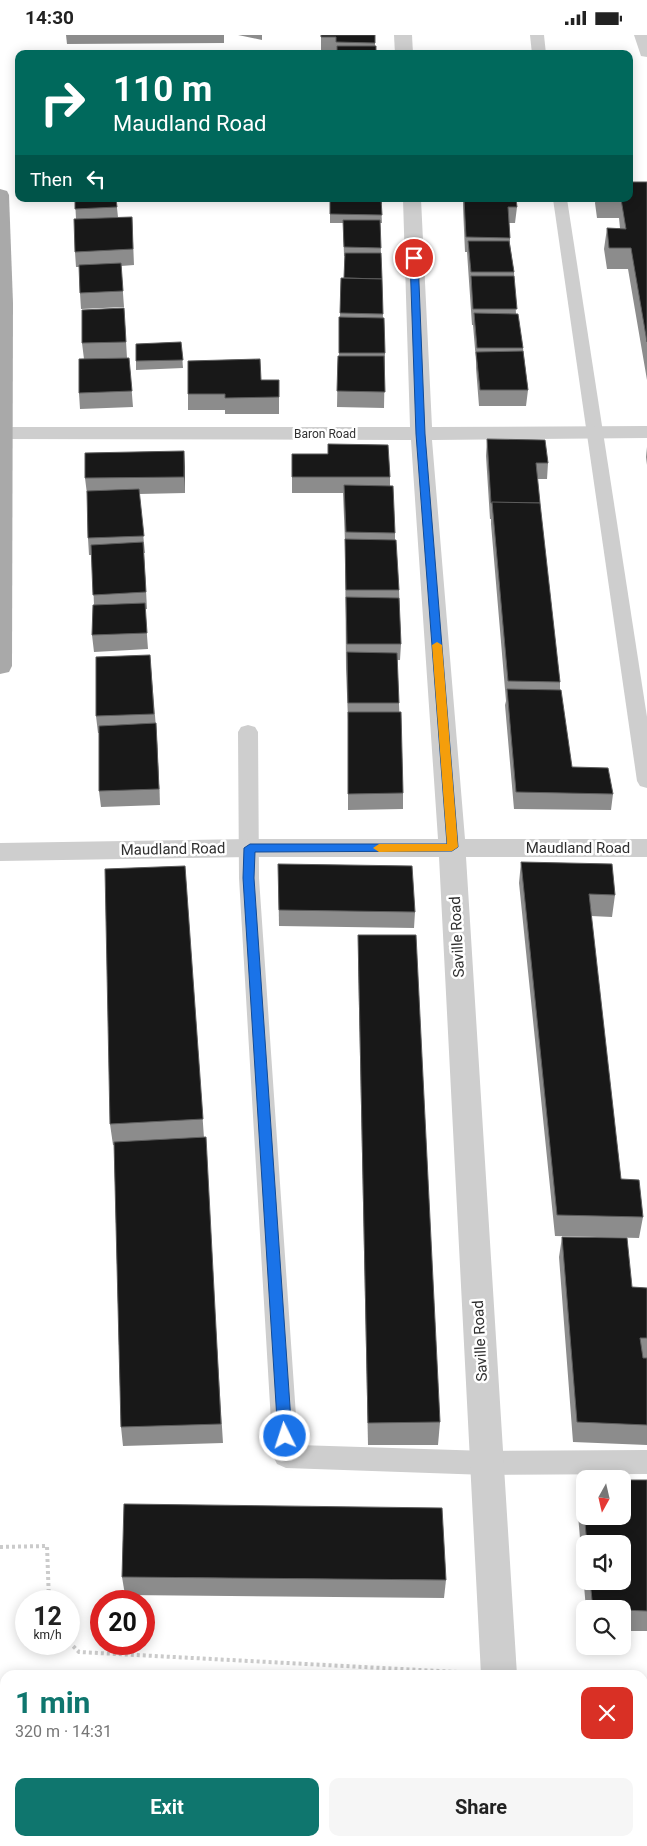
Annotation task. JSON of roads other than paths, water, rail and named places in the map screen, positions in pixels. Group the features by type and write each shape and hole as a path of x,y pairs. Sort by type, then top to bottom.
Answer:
{"main road":[{"path":"0,195 3,433 0,666"}],"street":[{"path":"403,35 404,50"},
{"path":"643,35 647,52"},
{"name":"Saville Road","path":"412,202 420,434 452,847 499,1670"},
{"name":"Baron Road","path":"3,433 420,434 647,432"},
{"name":"Maudland Road","path":"0,852 250,848 647,848"}],"lane":[{"path":"536,35 539,50"},
{"path":"560,202 647,781"},
{"path":"248,732 249,878 286,1456 487,1463 647,1462"}]}
